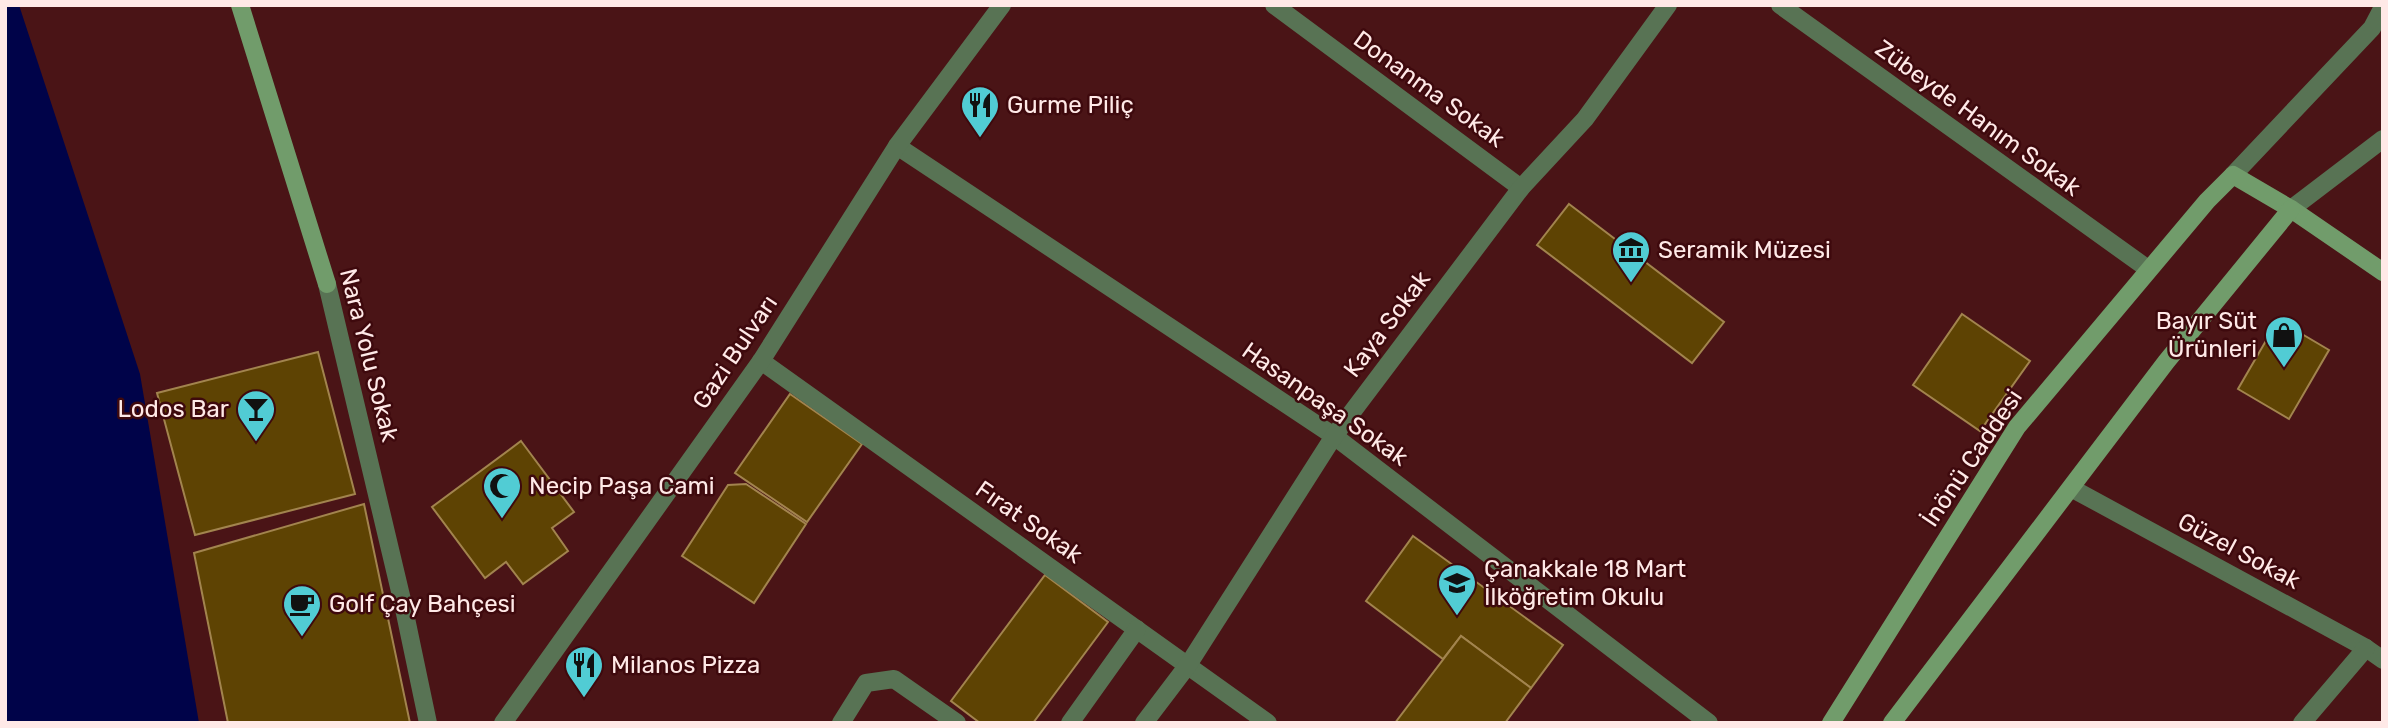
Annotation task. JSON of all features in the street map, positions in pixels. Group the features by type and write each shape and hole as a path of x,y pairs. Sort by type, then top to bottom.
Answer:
{"main road":[{"name":"Nara Yolu Sokak","path":"240,5 327,284"},
{"name":"İnönü Caddesi","path":"1831,723 2017,427 2207,201 2233,175"},
{"path":"2233,175 2291,209 2383,272"},
{"path":"1892,723 2166,362 2291,209"}],"street":[{"name":"Gazi Bulvarı","path":"503,723 761,362 897,146 1002,5"},
{"name":"Donanma Sokak","path":"1274,5 1521,188"},
{"name":"Kaya Sokak","path":"1144,723 1188,665 1334,436 1521,188 1585,119 1668,5"},
{"name":"Zübeyde Hanım Sokak","path":"1780,5 2148,270"},
{"path":"2233,175 2372,28 2383,7"},
{"path":"2291,209 2383,138"},
{"name":"Hasanpaşa Sokak","path":"897,146 1334,436 1709,723"},
{"name":"Nara Yolu Sokak","path":"327,284 400,591 428,723"},
{"name":"Fırat Sokak","path":"761,362 1268,723"},
{"name":"Güzel Sokak","path":"2071,488 2366,648 2383,660"},
{"path":"1070,723 1137,629"},
{"path":"2302,723 2366,648"},
{"path":"841,723 866,683 894,679 957,723"}],"shaded area":[{"path":"5,5 19,5 140,374 199,723 5,723"}],"building":[{"name":"Seramik Müzesi","path":"1569,204 1724,322 1692,363 1537,245"},
{"path":"1962,314 2030,361 1980,431 1913,385"},
{"name":"Bayır Süt Ürünleri","path":"2278,320 2329,350 2289,419 2238,389"},
{"name":"Lodos Bar","path":"318,352 355,494 195,535 157,393"},
{"path":"790,394 862,444 807,522 735,473"},
{"name":"Necip Paşa Cami","path":"521,441 574,512 552,528 568,551 523,584 506,562 485,578 432,507"},
{"path":"746,484 806,524 754,603 682,556 728,485"},
{"name":"Golf Çay Bahçesi","path":"364,504 410,723 228,723 194,553"},
{"path":"1413,536 1563,645 1531,688 1461,636 1443,659 1366,601"},
{"path":"1045,575 1108,622 1033,723 980,723 951,701"},
{"path":"1461,636 1531,688 1505,723 1395,723"}],"place":[{"name":"Gurme Piliç","path":"980,139"},
{"name":"Seramik Müzesi","path":"1631,284"},
{"name":"Bayır Süt Ürünleri","path":"2284,369"},
{"name":"Lodos Bar","path":"256,443"},
{"name":"Necip Paşa Cami","path":"502,520"},
{"name":"Çanakkale 18 Mart İlköğretim Okulu","path":"1457,617"},
{"name":"Golf Çay Bahçesi","path":"302,638"},
{"name":"Milanos Pizza","path":"584,699"}]}
